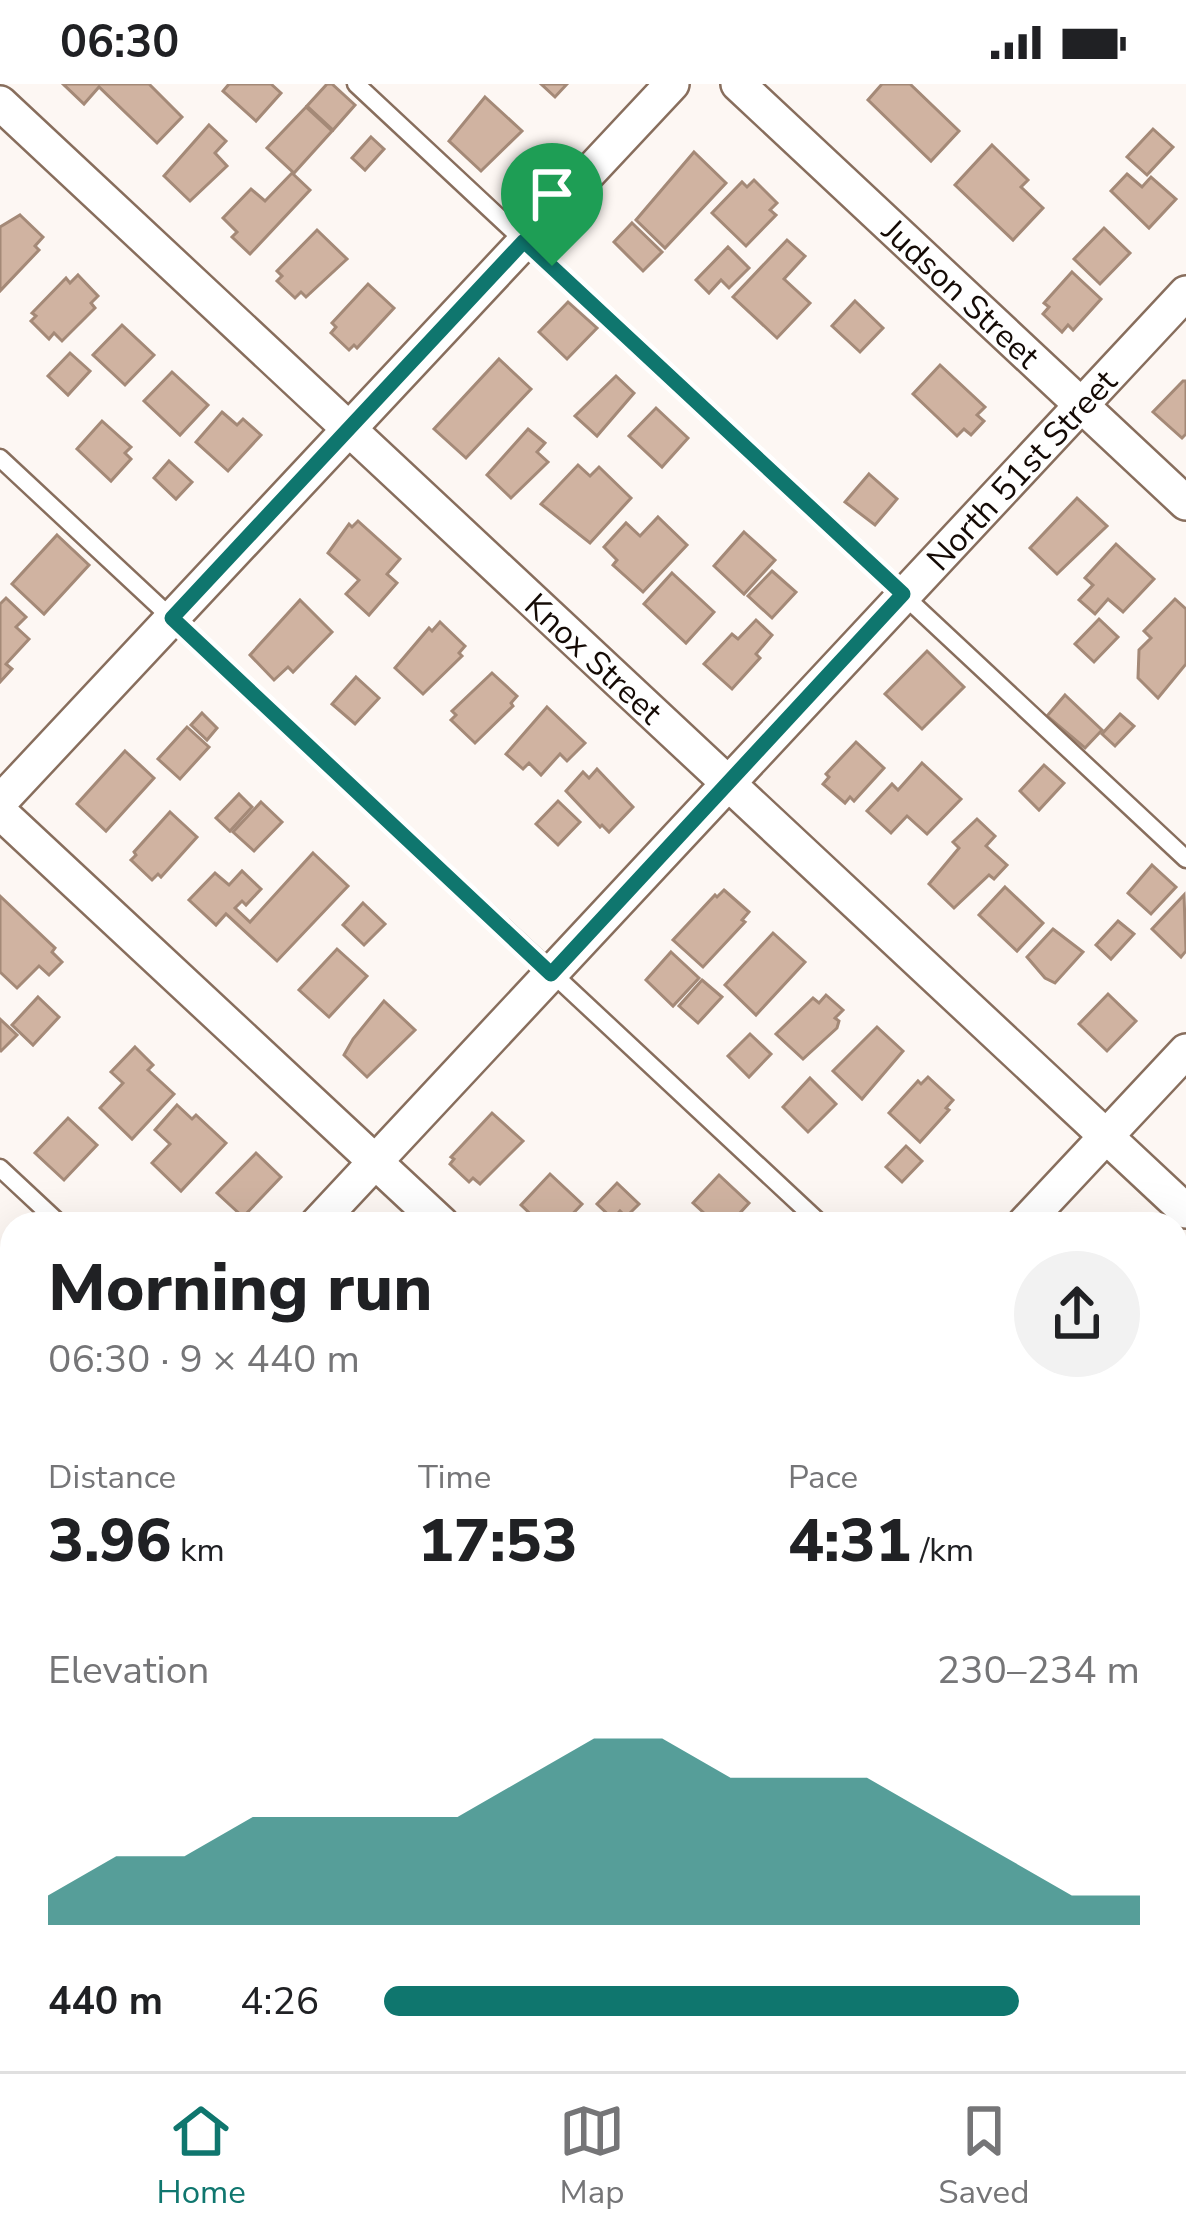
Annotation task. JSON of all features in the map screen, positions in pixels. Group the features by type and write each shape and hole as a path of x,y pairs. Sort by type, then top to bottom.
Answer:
{"street":[{"path":"0,802 672,84"},
{"name":"Judson Street","path":"738,84 1186,503"},
{"name":"Knox Street","path":"0,103 1186,1211"},
{"name":"North 51st Street","path":"328,1212 1186,293"},
{"path":"0,812 429,1212"},
{"path":"1035,1212 1186,1051"}],"lane":[{"path":"356,84 1186,859"},
{"path":"0,458 807,1212"},
{"path":"0,1168 47,1212"}],"building":[{"path":"63,84 149,84 182,117 157,143 99,87 84,104"},
{"path":"229,84 271,84 281,93 256,121 223,91"},
{"path":"327,84 355,105 333,130 307,106"},
{"path":"541,84 567,84 555,97"},
{"path":"882,84 910,84 959,131 931,161 868,100"},
{"path":"485,97 522,131 481,171 449,141"},
{"path":"306,107 332,131 294,173 267,148"},
{"path":"209,125 226,141 215,153 227,166 190,201 164,176"},
{"path":"1153,129 1173,147 1147,175 1127,157"},
{"path":"371,137 384,149 365,170 352,158"},
{"path":"992,145 1028,180 1021,187 1043,208 1013,240 955,185"},
{"path":"694,152 726,183 665,248 636,220"},
{"path":"292,173 310,190 250,254 232,237 237,232 223,218 251,189 265,201"},
{"path":"1127,174 1142,187 1151,177 1176,199 1149,228 1111,191"},
{"path":"754,180 777,203 770,210 776,215 746,246 712,213 742,182 747,187"},
{"path":"20,215 43,237 35,246 39,250 0,291 0,227"},
{"path":"632,223 662,252 643,271 614,242"},
{"path":"1104,228 1130,253 1100,284 1074,259"},
{"path":"317,230 347,259 306,297 301,292 295,298 277,281 282,276 277,271"},
{"path":"787,240 805,256 784,279 810,303 777,338 733,297"},
{"path":"728,247 749,268 729,288 721,280 709,293 696,280"},
{"path":"1072,272 1101,299 1073,330 1068,325 1062,332 1043,314 1049,307 1044,303"},
{"path":"78,275 98,296 91,303 95,308 62,341 54,333 49,339 31,321 36,316 32,313 66,278 70,283"},
{"path":"368,284 394,308 357,348 354,345 349,350 331,333 336,327 332,323"},
{"path":"855,301 883,328 860,352 832,326"},
{"path":"568,302 597,328 567,359 539,332"},
{"path":"122,325 154,355 125,385 93,355"},
{"path":"70,353 90,371 68,395 48,376"},
{"path":"499,359 531,389 466,458 434,429"},
{"path":"940,365 985,407 977,415 984,421 971,435 964,429 957,436 913,394"},
{"path":"172,372 208,405 180,435 144,401"},
{"path":"616,376 634,393 597,436 575,416"},
{"path":"1183,381 1186,434 1182,438 1153,412"},
{"path":"656,408 688,438 662,467 629,436"},
{"path":"222,412 237,425 243,419 261,435 228,471 196,442"},
{"path":"102,421 131,447 125,453 131,459 111,481 77,449"},
{"path":"528,429 545,443 537,452 548,462 511,498 487,475"},
{"path":"169,461 192,482 176,499 154,478"},
{"path":"578,465 590,476 599,467 631,498 590,543 541,504"},
{"path":"869,474 897,499 875,525 845,502"},
{"path":"1077,498 1107,526 1057,574 1030,548"},
{"path":"658,517 687,545 643,592 613,565 617,560 604,547 626,523 640,536"},
{"path":"358,521 400,559 387,574 397,583 369,615 346,594 359,580 328,553 349,524 352,527"},
{"path":"744,532 775,560 744,594 714,566"},
{"path":"57,535 89,565 44,614 12,584"},
{"path":"1116,544 1154,579 1123,612 1108,599 1095,614 1079,600 1093,585 1085,578"},
{"path":"772,571 796,592 772,618 748,596"},
{"path":"672,573 714,612 686,643 644,604"},
{"path":"6,598 26,617 16,627 29,639 6,664 12,669 0,682 0,604"},
{"path":"1175,599 1186,609 1186,664 1158,698 1138,678 1139,650 1151,638 1144,631"},
{"path":"300,600 332,632 293,672 288,667 274,680 250,655"},
{"path":"1099,619 1118,637 1094,662 1075,644"},
{"path":"756,620 772,635 756,654 760,658 732,689 704,664 732,634 738,639"},
{"path":"440,622 465,646 459,653 462,656 423,694 395,668 429,628 432,631"},
{"path":"927,651 964,687 922,729 885,694"},
{"path":"492,673 517,696 513,706 475,743 451,720 456,715 452,711"},
{"path":"356,677 379,698 355,724 332,704"},
{"path":"1065,695 1102,730 1085,748 1047,716"},
{"path":"547,707 585,743 567,761 560,754 541,775 529,763 523,769 506,754"},
{"path":"202,713 217,728 207,740 191,725"},
{"path":"1120,714 1134,726 1115,746 1102,734"},
{"path":"187,727 209,747 180,779 158,759"},
{"path":"856,742 884,768 854,801 850,797 845,803 823,784 829,777 826,774"},
{"path":"125,751 154,778 106,831 77,804"},
{"path":"922,763 961,799 927,834 907,816 891,833 867,811 892,784 898,790"},
{"path":"1044,765 1064,783 1039,810 1020,791"},
{"path":"597,769 633,807 609,832 566,791 583,772 589,778"},
{"path":"239,794 252,807 230,831 216,818"},
{"path":"558,801 580,822 558,845 536,824"},
{"path":"261,802 282,822 254,851 233,832"},
{"path":"170,812 197,837 161,877 158,874 152,880 131,860"},
{"path":"977,819 995,836 986,846 1007,865 954,908 929,884 959,848 953,842"},
{"path":"313,853 348,886 277,961 226,914 216,925 189,900 215,873 229,885 242,871 261,889 246,905 242,901 235,908 250,922"},
{"path":"1152,865 1176,887 1151,914 1128,893"},
{"path":"1005,887 1043,923 1017,951 979,915"},
{"path":"724,890 749,912 703,967 673,940"},
{"path":"1184,895 1186,951 1181,957 1152,929"},
{"path":"0,896 55,948 52,952 62,962 49,975 39,966 17,988 0,972"},
{"path":"363,903 385,924 364,945 343,925"},
{"path":"1118,921 1134,934 1111,959 1096,945"},
{"path":"1053,929 1083,952 1055,983 1027,957"},
{"path":"773,933 805,962 756,1015 725,985"},
{"path":"337,949 367,976 329,1017 299,990"},
{"path":"671,952 699,978 673,1006 646,980"},
{"path":"702,980 722,997 698,1023 679,1006"},
{"path":"1108,994 1136,1021 1107,1051 1079,1024"},
{"path":"826,995 843,1010 835,1018 837,1028 803,1059 776,1034 813,998 819,1003"},
{"path":"38,997 59,1017 33,1045 12,1025"},
{"path":"384,1001 415,1030 367,1077 344,1055"},
{"path":"0,1019 17,1035 1,1051 0,1050"},
{"path":"877,1027 903,1051 862,1099 833,1071"},
{"path":"750,1034 771,1054 749,1077 728,1056"},
{"path":"135,1047 153,1065 148,1070 174,1094 132,1139 100,1108 123,1083 111,1072"},
{"path":"928,1077 953,1100 920,1142 889,1113 918,1081 921,1084"},
{"path":"810,1078 836,1104 808,1132 783,1107"},
{"path":"177,1105 192,1119 196,1115 226,1143 181,1191 152,1163 170,1144 155,1130"},
{"path":"492,1113 523,1141 480,1184 473,1178 469,1182 450,1164 451,1157"},
{"path":"68,1118 97,1145 64,1180 35,1153"},
{"path":"906,1146 922,1161 902,1182 886,1167"},
{"path":"256,1153 281,1177 248,1212 238,1212 217,1193"},
{"path":"550,1174 582,1204 574,1212 528,1212 521,1205"},
{"path":"719,1175 749,1203 741,1212 703,1212 693,1203"},
{"path":"617,1183 639,1204 631,1212 606,1212 597,1204"}],"route":[{"path":"524,241 552,266 903,594 551,974 172,618 524,241"}]}
